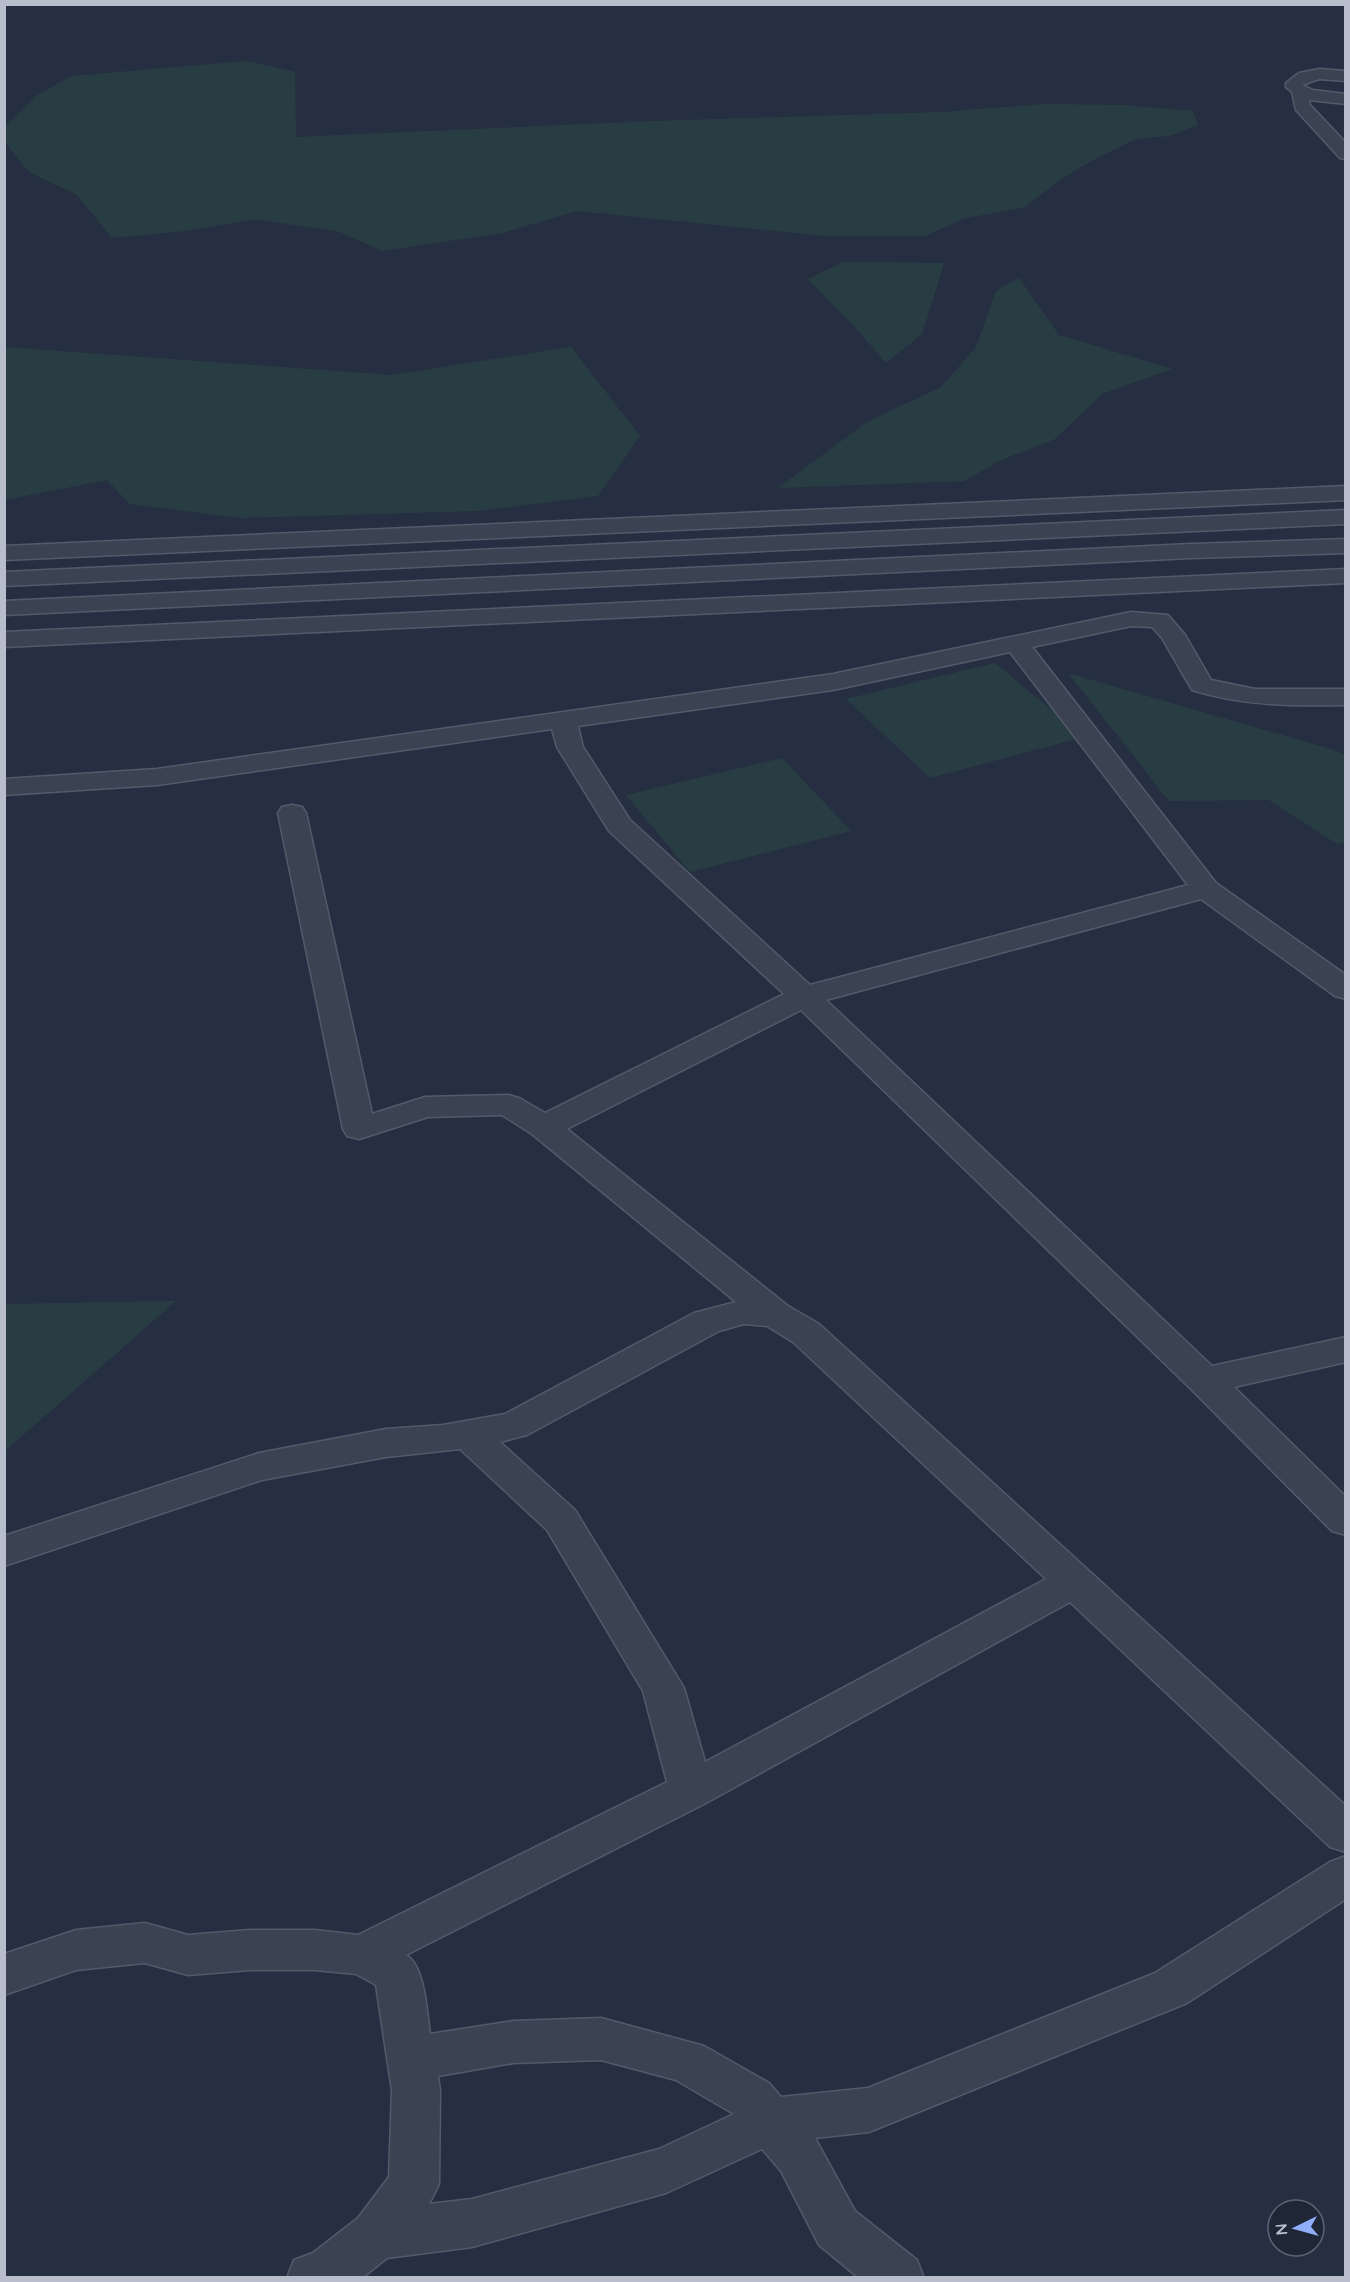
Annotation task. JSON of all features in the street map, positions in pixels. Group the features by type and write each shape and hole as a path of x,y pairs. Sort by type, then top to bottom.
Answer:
{"street":[{"path":"1346,76 1304,77 1294,83 1294,87 1300,91 1321,98 1346,99"},
{"path":"1300,91 1302,106 1346,154"},
{"path":"1321,98 1337,115"},
{"path":"4,553 1346,493"},
{"path":"4,579 1346,518"},
{"path":"4,608 1191,551 1346,546"},
{"path":"4,640 1346,576"},
{"path":"4,787 157,777 833,682 1131,619 1159,620 1173,635 1201,685 1221,692 1261,699 1346,697"},
{"path":"1015,642 1206,889 1346,990"},
{"path":"563,720 570,747 619,825 804,996 1205,1381 1346,1521"},
{"path":"292,813 359,1129 425,1107 508,1105 544,1126 775,1315 806,1333 1346,1833"},
{"path":"544,1126 804,996 1206,889"},
{"path":"4,1551 259,1467 386,1443 443,1439 514,1426 707,1322 744,1312 775,1315"},
{"path":"1205,1381 1346,1349"},
{"path":"468,1435 561,1520 663,1688 691,1790"},
{"path":"362,1955 691,1790 1057,1591"},
{"path":"376,2235 472,2223 666,2170 770,2121 869,2110 1171,1988 1346,1875"},
{"path":"4,1975 76,1950 145,1943 188,1955 250,1950 315,1950 362,1955 397,1972 416,2091 414,2184 376,2235 330,2271 312,2277"},
{"path":"411,2060 513,2042 601,2039 687,2061 752,2099 798,2155 837,2228 899,2277"}],"green space":[{"path":"247,61 295,72 296,137 655,121 943,112 1044,104 1122,105 1193,111 1198,125 1169,136 1136,139 1093,160 1060,180 1025,207 962,219 926,236 825,236 577,211 502,233 382,251 340,232 256,219 186,231 112,238 77,195 29,172 5,142 5,127 36,96 71,76"},
{"path":"843,262 944,263 922,334 886,363 808,279"},
{"path":"1019,278 1059,335 1172,369 1102,394 1055,439 999,461 964,481 778,488 867,422 941,387 976,347 996,291"},
{"path":"5,347 391,375 571,347 640,436 598,496 477,511 240,518 130,504 107,480 5,500"},
{"path":"995,663 1084,737 930,778 846,699"},
{"path":"1068,673 1337,751 1345,756 1345,842 1337,844 1269,800 1169,801"},
{"path":"782,758 851,831 690,872 626,795"},
{"path":"176,1301 5,1451 5,1304"}]}
